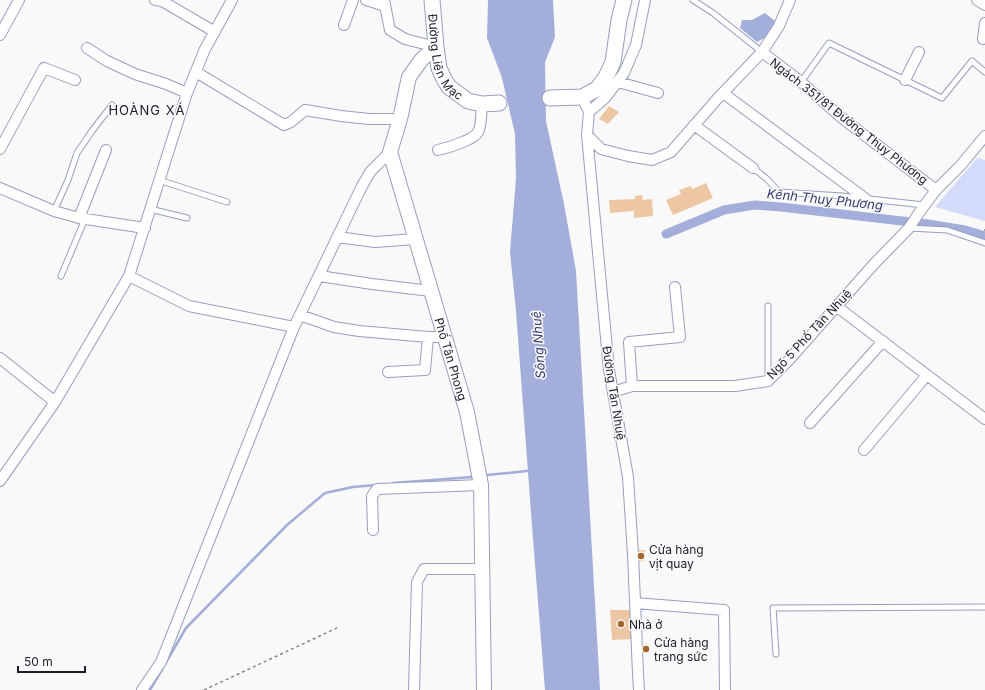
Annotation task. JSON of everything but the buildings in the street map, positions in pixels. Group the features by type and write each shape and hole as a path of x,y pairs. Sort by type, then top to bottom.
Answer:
{"main road":[{"name":"Đường Liên Mạc","path":"432,0 439,68 449,87 468,101 482,104 499,102"},
{"path":"550,98 582,97 597,89 606,77 613,62 619,20 624,0"}],"street":[{"path":"0,35 19,0"},
{"path":"155,0 162,1 215,32"},
{"path":"0,481 55,402 129,276 188,93 205,49 232,0"},
{"path":"344,25 353,0"},
{"path":"366,0 384,3 390,30 404,39 436,47"},
{"path":"582,97 589,112 605,98 624,73 636,45 645,0"},
{"path":"586,135 600,149 628,156 652,160 672,152 723,92 762,52 779,26 779,16 790,0"},
{"path":"977,0 985,5"},
{"path":"983,39 985,23"},
{"path":"142,690 160,662 294,327 361,188 370,172 390,152 400,119 409,77 422,59 436,47"},
{"path":"87,48 107,61 135,74 188,93"},
{"name":"Ngách 351/81 Đường Thụy Phương","path":"762,52 801,82 842,118 936,190"},
{"path":"905,80 919,52"},
{"path":"0,149 44,68 76,80"},
{"path":"196,72 284,125 291,122 305,110 369,119 400,119"},
{"path":"618,82 658,93"},
{"path":"723,92 866,199"},
{"path":"438,150 454,145 476,134 479,129 482,104"},
{"name":"Đường Tân Nhuệ","path":"589,112 586,135 609,370 628,477 639,690"},
{"path":"694,125 753,168"},
{"name":"Ngõ 5 Phố Tân Nhuệ","path":"613,392 632,386 735,386 768,381 789,360 874,264 909,228 936,190 961,165 985,136"},
{"path":"82,219 106,150"},
{"name":"Phố Tân Phong","path":"390,152 467,412 481,485 484,690"},
{"path":"0,188 54,211 82,219 145,228"},
{"path":"338,237 375,242 416,239"},
{"path":"129,276 189,306 294,327"},
{"path":"319,276 431,291"},
{"path":"632,386 629,342 680,337 674,287"},
{"path":"836,306 985,419"},
{"path":"300,316 334,327 359,331 445,337"},
{"path":"388,372 425,370 428,337"},
{"path":"810,423 882,341"},
{"path":"0,358 55,402"},
{"path":"864,450 927,375"},
{"path":"373,530 372,496 377,489 481,485"},
{"path":"414,690 417,582 424,569 482,569"},
{"path":"635,603 724,610 725,690"}],"lane":[{"path":"693,0 713,13 762,52"},
{"path":"801,82 829,43 942,98 972,60 985,72"},
{"path":"54,211 68,180 77,153 112,105"},
{"path":"753,168 767,179 779,192 842,196 923,207"},
{"path":"159,180 227,202"},
{"path":"150,209 187,218"},
{"path":"61,276 82,219"},
{"path":"909,228 947,230 985,243"},
{"path":"768,306 768,381"},
{"path":"776,654 773,608 985,607"}],"path":[{"path":"204,690 339,627"}],"shaded area":[{"path":"977,158 985,160 985,221 935,207"}],"water":[{"name":"Sông Nhuệ","path":"488,0 553,0 555,37 545,62 546,121 564,204 576,271 600,690 545,690 516,311 510,252 516,178 515,134 502,78 487,38"},
{"path":"765,13 775,21 768,36 757,42 740,28 742,20 752,20"}],"waterway":[{"name":"Kênh Thuỵ Phương","path":"666,234 724,210 755,205 928,224 965,230 985,236"},
{"path":"487,475 527,471"},
{"path":"393,483 472,477"},
{"path":"165,664 186,628 287,525 325,493 353,487 376,485"},
{"path":"150,690 163,668"}],"place":[{"name":"Cửa hàng vịt quay","path":"641,556"},
{"name":"Nhà ở","path":"621,624"},
{"name":"Cửa hàng trang sức","path":"646,649"}],"district":[{"name":"HOÀNG XÁ","path":"147,110"}]}
